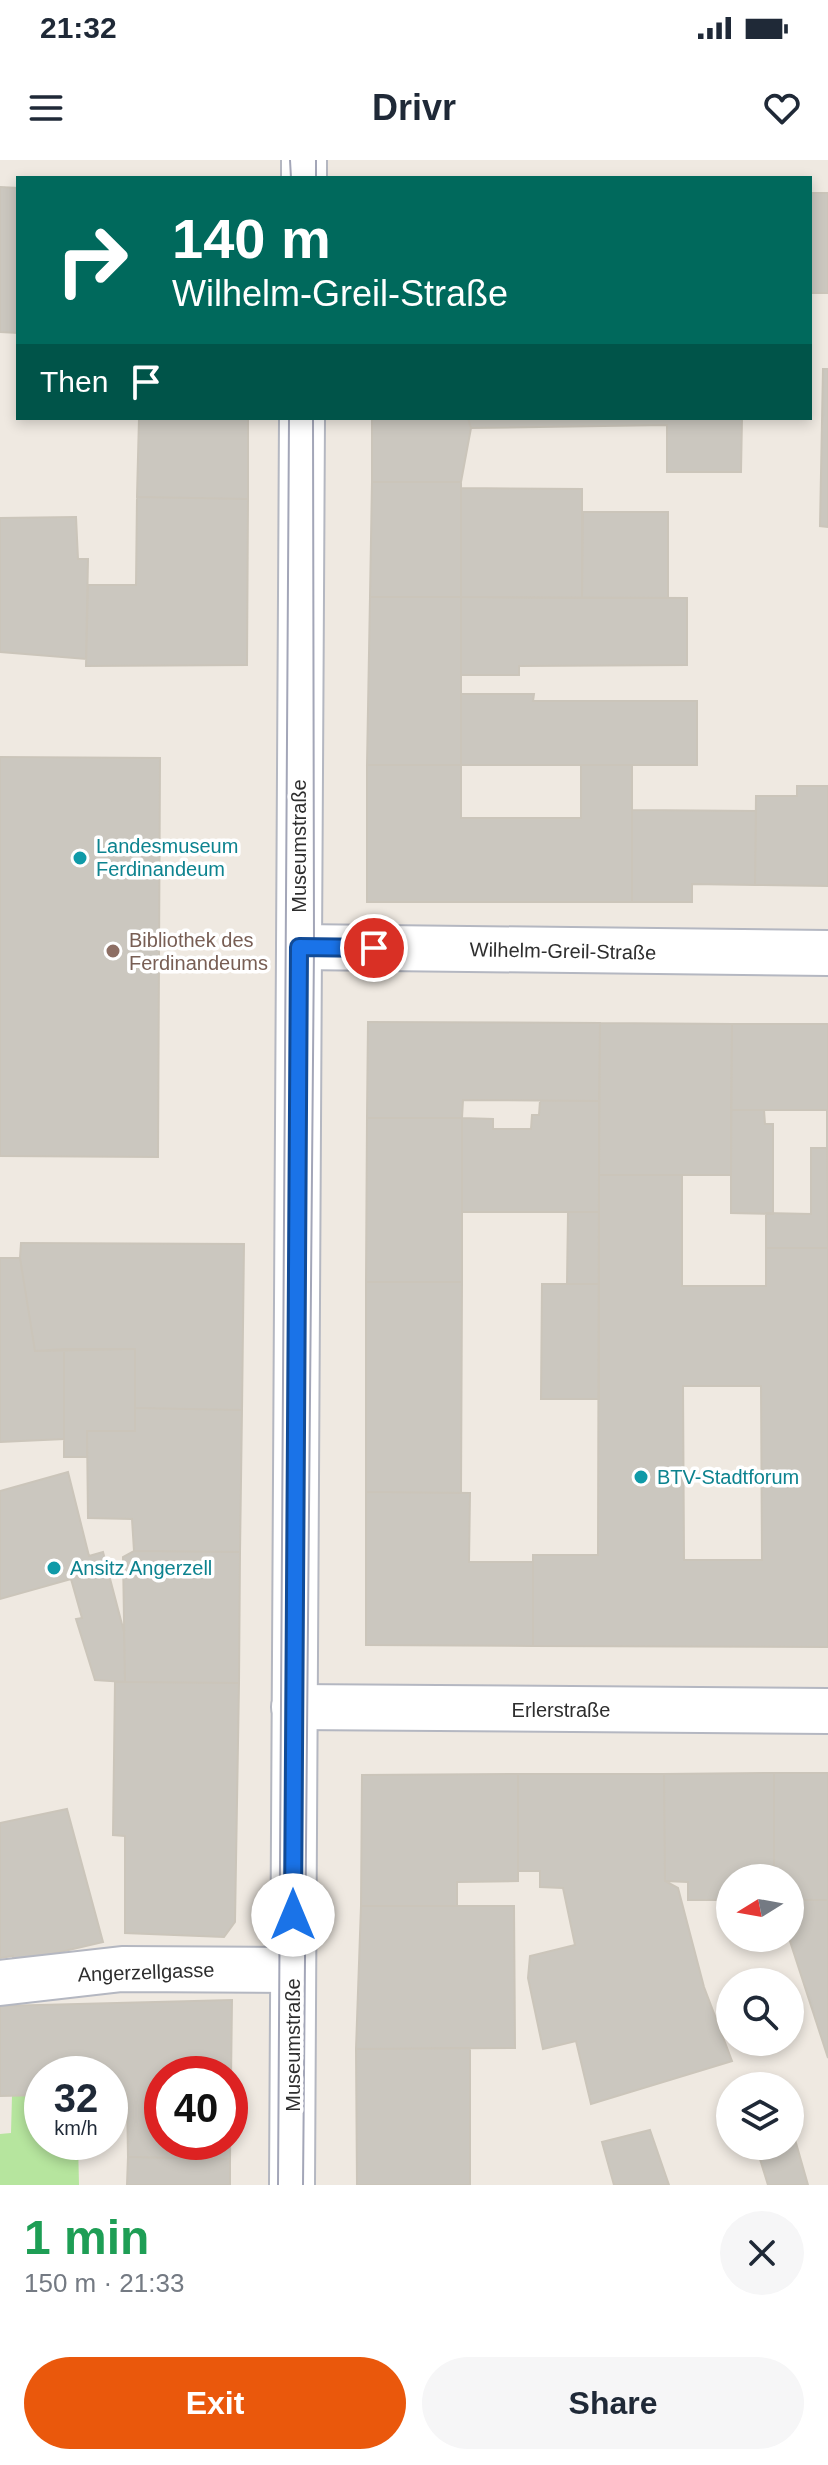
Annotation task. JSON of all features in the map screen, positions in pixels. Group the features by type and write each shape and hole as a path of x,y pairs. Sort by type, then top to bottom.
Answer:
{"street":[{"name":"Museumstraße","path":"292,2185 302,420"},
{"name":"Wilhelm-Greil-Straße","path":"299,947 828,953"},
{"name":"Erlerstraße","path":"294,1707 828,1711"},
{"name":"Angerzellgasse","path":"0,1983 122,1969 293,1970"}],"green space":[{"path":"12,2096 24,2096 24,2160 78,2160 79,2185 0,2185 0,2134 11,2133"}],"building":[{"path":"0,187 16,188 16,333 0,332"},
{"path":"812,193 828,193 828,293 812,293"},
{"path":"823,369 828,369 828,527 820,526"},
{"path":"139,420 248,420 248,499 137,497"},
{"path":"372,420 469,420 471,428 461,482 372,482"},
{"path":"469,420 742,420 741,472 667,472 667,425 471,428"},
{"path":"372,482 461,482 461,597 370,597"},
{"path":"461,488 582,489 582,598 461,597"},
{"path":"137,497 248,499 247,665 86,666 88,585 136,585"},
{"path":"583,512 668,512 668,598 582,598"},
{"path":"76,517 78,559 88,559 86,659 0,652 0,518"},
{"path":"370,597 461,597 461,765 367,765"},
{"path":"461,597 687,598 687,665 519,666 519,675 461,675"},
{"path":"461,694 534,694 533,701 697,701 697,765 461,765"},
{"name":"Landesmuseum Ferdinandeum","path":"0,757 160,758 158,1157 0,1156"},
{"path":"367,765 461,765 461,818 581,818 581,765 632,765 632,902 367,902"},
{"path":"797,786 828,786 828,886 755,885 756,796 797,796"},
{"path":"632,810 756,811 755,885 692,884 692,902 632,902"},
{"path":"368,1022 600,1023 599,1101 463,1100 462,1118 367,1118"},
{"path":"600,1023 732,1024 731,1175 599,1175"},
{"path":"732,1024 828,1024 828,1110 731,1110"},
{"path":"540,1101 599,1101 599,1212 462,1212 462,1118 493,1119 493,1129 531,1129 532,1115 539,1115"},
{"path":"731,1110 764,1110 765,1124 773,1124 773,1214 731,1213"},
{"path":"827,1110 828,1248 766,1248 766,1213 811,1214 811,1148 827,1148"},
{"path":"367,1118 462,1118 462,1282 366,1282"},
{"name":"BTV-Stadtforum","path":"599,1175 682,1175 682,1286 766,1286 766,1248 828,1248 828,1647 533,1646 533,1555 598,1555","holes":["683,1386 761,1386 762,1560 684,1560"]},
{"path":"568,1212 599,1212 599,1284 567,1284"},
{"path":"21,1243 244,1244 242,1410 135,1408 135,1349 35,1351 20,1258"},
{"path":"0,1258 20,1258 35,1351 64,1349 64,1439 0,1442"},
{"path":"366,1282 462,1282 461,1493 366,1492"},
{"path":"542,1284 599,1284 599,1399 541,1399"},
{"path":"64,1349 135,1349 135,1431 87,1431 87,1457 64,1457"},
{"path":"135,1408 242,1410 240,1552 134,1551 132,1519 88,1518 87,1431 135,1431"},
{"name":"Ansitz Angerzell","path":"68,1472 89,1556 103,1552 124,1632 125,1682 95,1680 76,1619 82,1618 71,1579 0,1599 0,1491"},
{"path":"366,1492 470,1493 469,1562 533,1562 533,1646 366,1645"},
{"path":"134,1551 240,1552 239,1683 125,1682 123,1557"},
{"path":"115,1682 239,1683 235,1922 224,1937 125,1933 125,1836 113,1835"},
{"path":"774,1773 774,1864 716,1864 716,1900 688,1900 688,1882 665,1881 664,1774"},
{"path":"774,1773 828,1773 828,1900 804,1900 804,1864 774,1864"},
{"path":"518,1774 664,1774 665,1881 678,1888 704,1987 716,2019 716,2056 730,2056 732,2061 591,2104 576,2041 543,2049 528,1978 530,1956 575,1945 563,1888 540,1887 540,1871 518,1871"},
{"path":"518,1774 518,1881 457,1882 457,1906 361,1906 362,1775"},
{"path":"67,1809 103,1942 13,1963 13,1956 0,1958 0,1823"},
{"path":"804,1900 828,1900 828,2058 804,1984 804,1968 799,1968 794,1952 804,1952"},
{"path":"361,1906 514,1906 515,2048 356,2049"},
{"path":"232,2000 231,2056 144,2056 144,2157 128,2157 128,2056 24,2056 24,2095 0,2096 0,2006"},
{"path":"470,2048 470,2185 357,2185 356,2049"},
{"path":"650,2130 669,2185 614,2185 602,2142"},
{"path":"128,2157 144,2157 144,2160 230,2160 230,2185 127,2185"},
{"path":"760,2160 801,2160 808,2185 768,2185"}],"tram line":[{"path":"290,160 291,176"},
{"path":"316,160 316,176"},
{"path":"278,2185 289,420"},
{"path":"303,2185 314,947 313,420"}],"place":[{"name":"Landesmuseum Ferdinandeum","path":"80,858"},
{"name":"Bibliothek des Ferdinandeums","path":"113,951"},
{"name":"BTV-Stadtforum","path":"641,1477"},
{"name":"Ansitz Angerzell","path":"54,1568"}],"route":[{"path":"293,1915 299,947 374,948"}]}
